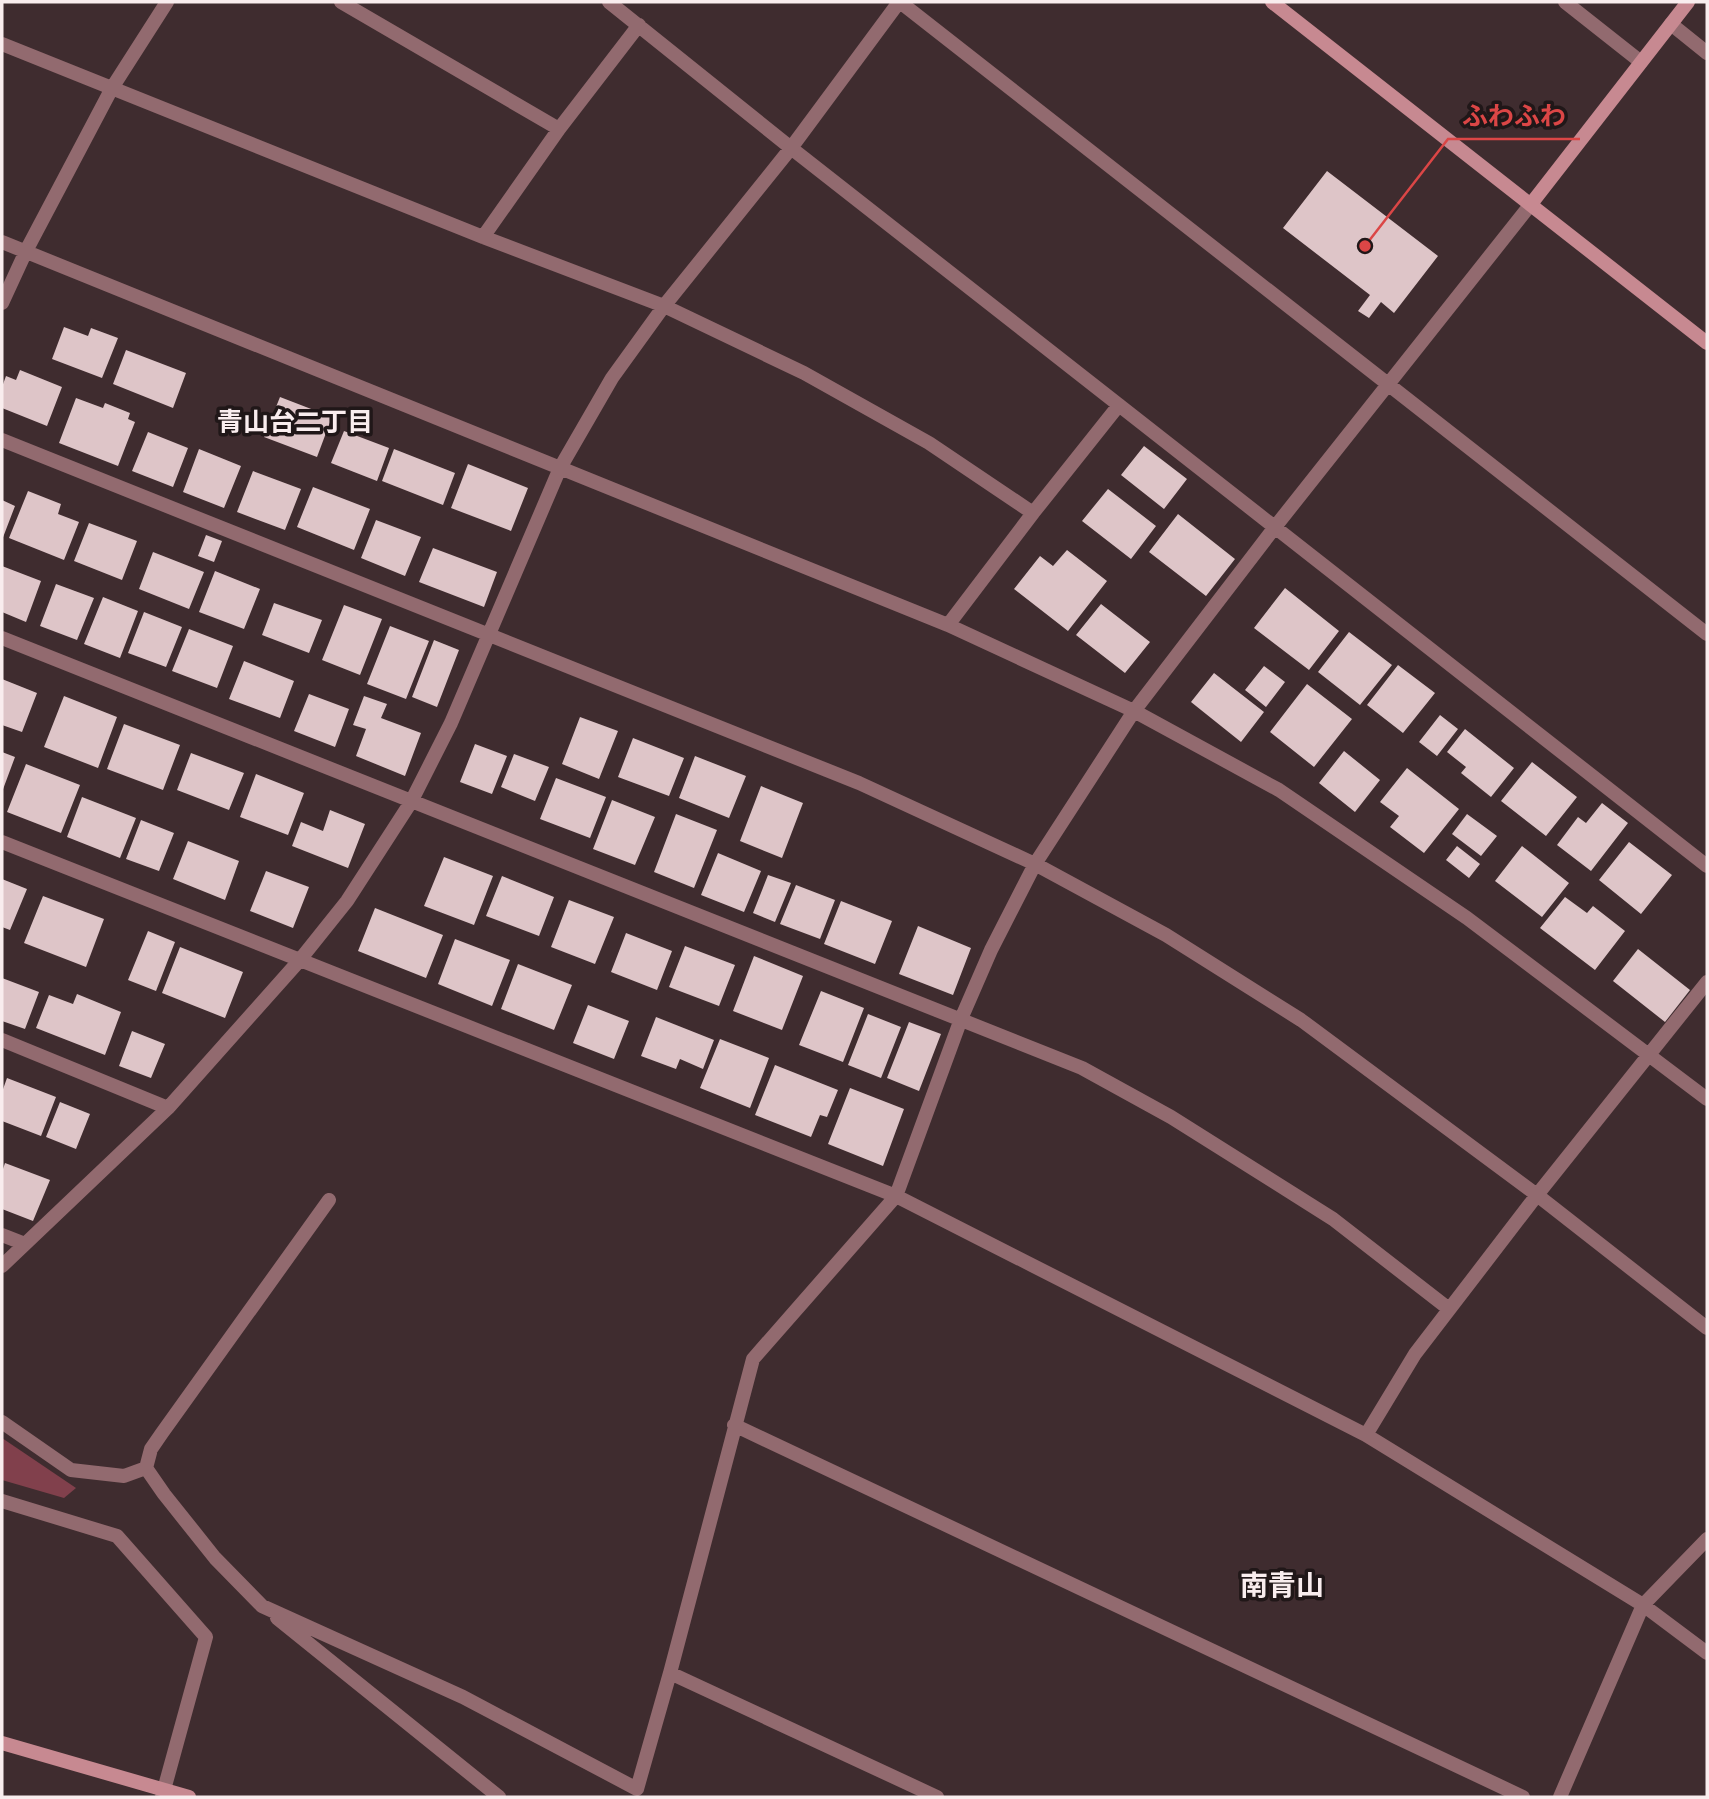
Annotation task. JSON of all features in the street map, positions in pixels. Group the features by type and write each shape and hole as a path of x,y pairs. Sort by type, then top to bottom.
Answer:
{"street":[{"path":"2,303 26,251 112,88 167,2"},
{"path":"341,2 559,129"},
{"path":"609,2 790,148 1707,866"},
{"path":"2,1266 168,1108 299,961 347,901 411,802 451,723 560,468 612,378 664,306 790,148 900,2 1707,634"},
{"path":"1272,2 1707,343"},
{"path":"1565,2 1641,62"},
{"path":"262,1606 463,1697 637,1789 753,1359 897,1196 961,1019 991,950 1035,864 1134,711 1275,527 1688,2"},
{"path":"1671,24 1707,53"},
{"path":"483,237 559,129 639,25"},
{"path":"2,44 483,237 664,306 804,373 906,430 1033,513"},
{"path":"2,242 948,625 1134,711 1279,790 1467,918 1707,1099"},
{"path":"948,625 1119,405"},
{"path":"2,440 859,783 1035,864 1166,935 1301,1020 1537,1195 1707,1328"},
{"path":"2,638 1082,1068 1171,1117 1333,1219 1449,1309"},
{"path":"2,842 897,1196 1366,1435 1643,1605 1707,1653"},
{"path":"1366,1435 1415,1354 1537,1195 1707,982"},
{"path":"2,1040 168,1108"},
{"path":"146,1468 151,1449 329,1200"},
{"path":"2,1235 25,1244"},
{"path":"2,1422 71,1470 124,1476 146,1468"},
{"path":"734,1425 1523,1797"},
{"path":"146,1468 215,1559 262,1606 499,1797"},
{"path":"2,1501 117,1536 206,1637 163,1794"},
{"path":"1560,1797 1643,1605 1707,1539"},
{"path":"670,1673 937,1797"},
{"path":"2,1743 163,1794 189,1797"}],"shaded area":[{"path":"2,1438 76,1488 64,1498 2,1480"}],"building":[{"path":"1327,171 1438,256 1394,313 1381,302 1369,318 1358,311 1370,295 1283,228"},
{"path":"64,327 88,336 91,328 118,338 102,378 52,359"},
{"path":"126,350 186,373 173,408 113,384"},
{"path":"20,370 62,387 47,426 2,408 2,387 6,376 16,380"},
{"path":"280,397 332,417 317,457 264,437"},
{"path":"76,398 103,408 105,403 130,413 128,419 135,422 118,466 59,443"},
{"path":"344,431 389,448 377,481 331,463"},
{"path":"148,432 188,448 173,487 132,471"},
{"path":"1144,446 1187,479 1164,509 1121,475"},
{"path":"199,449 241,466 224,508 183,492"},
{"path":"394,449 455,473 443,505 382,481"},
{"path":"468,464 528,488 511,531 451,508"},
{"path":"253,471 301,489 285,530 237,512"},
{"path":"313,487 370,509 354,550 297,527"},
{"path":"1108,489 1156,526 1131,559 1082,521"},
{"path":"28,491 61,504 58,514 79,522 64,560 9,538"},
{"path":"2,500 15,506 2,540"},
{"path":"1178,514 1235,559 1206,596 1149,552"},
{"path":"376,520 421,537 405,576 361,558"},
{"path":"89,523 137,541 122,580 74,561"},
{"path":"206,535 222,541 214,562 198,556"},
{"path":"433,548 497,572 484,607 419,582"},
{"path":"1067,550 1107,581 1068,631 1014,589 1040,556 1053,566"},
{"path":"153,552 204,572 189,609 139,589"},
{"path":"2,566 41,581 26,622 2,612"},
{"path":"215,571 260,589 244,629 199,612"},
{"path":"56,584 94,598 77,640 40,626"},
{"path":"1285,588 1339,631 1309,670 1254,628"},
{"path":"103,597 138,611 120,658 84,644"},
{"path":"274,603 322,620 309,653 262,635"},
{"path":"1101,604 1150,642 1125,673 1076,635"},
{"path":"344,605 382,619 360,675 322,660"},
{"path":"144,612 182,627 166,667 128,653"},
{"path":"390,626 429,641 406,699 367,684"},
{"path":"189,629 233,646 217,688 172,671"},
{"path":"1349,632 1392,665 1360,705 1318,672"},
{"path":"434,640 459,650 437,707 412,697"},
{"path":"244,661 294,681 280,718 229,699"},
{"path":"1398,665 1435,693 1403,733 1367,705"},
{"path":"1264,666 1285,682 1266,707 1245,690"},
{"path":"1214,673 1264,712 1241,742 1191,702"},
{"path":"2,679 37,693 22,732 2,725"},
{"path":"1307,684 1352,719 1314,767 1270,732"},
{"path":"309,694 349,709 335,747 294,731"},
{"path":"64,696 117,717 98,768 44,747"},
{"path":"364,696 387,704 381,718 421,733 405,776 356,756 366,729 353,725"},
{"path":"1440,715 1458,729 1437,756 1419,742"},
{"path":"580,717 618,731 599,779 562,764"},
{"path":"124,724 180,745 163,790 107,769"},
{"path":"1465,729 1514,768 1491,797 1461,773 1466,767 1447,752"},
{"path":"633,738 684,758 669,796 618,777"},
{"path":"475,744 507,756 492,794 460,782"},
{"path":"1344,751 1380,780 1355,812 1319,783"},
{"path":"2,752 15,757 2,792"},
{"path":"191,753 244,773 229,810 177,790"},
{"path":"514,754 549,767 535,801 501,787"},
{"path":"695,756 746,776 729,818 679,798"},
{"path":"1532,762 1577,797 1546,836 1501,801"},
{"path":"26,764 80,785 61,833 7,812"},
{"path":"1407,768 1459,809 1424,853 1390,827 1399,816 1380,802"},
{"path":"256,774 304,793 288,835 240,817"},
{"path":"556,778 606,797 590,838 540,819"},
{"path":"761,786 803,803 782,858 740,841"},
{"path":"82,797 136,818 120,858 67,837"},
{"path":"612,800 655,817 635,865 593,849"},
{"path":"1602,803 1628,823 1591,871 1557,845 1578,817 1586,823"},
{"path":"330,810 365,824 348,868 292,846 301,822 323,831"},
{"path":"676,814 717,830 694,888 654,872"},
{"path":"1467,814 1497,836 1481,856 1452,834"},
{"path":"141,820 174,833 159,871 126,859"},
{"path":"188,841 239,861 225,900 173,879"},
{"path":"1629,842 1672,875 1641,914 1599,880"},
{"path":"1457,846 1480,864 1469,878 1446,860"},
{"path":"1522,846 1569,883 1542,917 1495,881"},
{"path":"718,853 761,871 744,912 701,895"},
{"path":"444,857 493,876 474,925 424,906"},
{"path":"266,871 309,887 293,928 250,911"},
{"path":"768,875 791,883 775,922 753,913"},
{"path":"502,876 554,897 539,936 486,916"},
{"path":"2,879 27,889 10,930 2,927"},
{"path":"796,885 835,900 820,939 780,924"},
{"path":"43,896 104,919 86,967 24,943"},
{"path":"1565,897 1587,913 1593,906 1625,931 1595,970 1540,928"},
{"path":"569,900 614,917 595,964 551,947"},
{"path":"841,901 892,921 875,964 824,944"},
{"path":"375,908 443,935 426,978 358,951"},
{"path":"918,926 971,948 953,995 899,974"},
{"path":"148,931 175,942 156,991 128,980"},
{"path":"626,933 672,951 657,990 611,972"},
{"path":"455,939 510,960 492,1006 438,984"},
{"path":"685,946 735,965 719,1006 669,987"},
{"path":"180,947 243,972 225,1018 162,993"},
{"path":"1638,949 1690,990 1665,1022 1613,981"},
{"path":"754,956 803,976 782,1030 733,1011"},
{"path":"518,964 572,985 554,1030 501,1009"},
{"path":"2,978 39,992 25,1029 2,1021"},
{"path":"821,991 864,1008 843,1062 799,1045"},
{"path":"77,994 121,1012 105,1055 36,1028 49,995 73,1004"},
{"path":"588,1005 629,1021 614,1059 573,1043"},
{"path":"868,1014 901,1027 881,1078 848,1065"},
{"path":"656,1017 714,1040 703,1069 680,1059 676,1069 641,1056"},
{"path":"909,1022 941,1034 919,1091 887,1078"},
{"path":"132,1031 165,1044 151,1078 119,1066"},
{"path":"720,1039 769,1058 750,1108 700,1088"},
{"path":"775,1065 838,1090 827,1117 820,1115 811,1137 755,1115"},
{"path":"7,1078 56,1097 41,1136 2,1121 2,1092"},
{"path":"850,1088 904,1109 883,1166 828,1144"},
{"path":"60,1102 90,1114 76,1149 46,1137"},
{"path":"5,1163 50,1180 33,1221 2,1209 2,1172"}],"place":[{"name":"ふわふわ","path":"1365,246"}],"district":[{"name":"青山台二丁目","path":"295,422"},
{"name":"南青山","path":"1282,1585"}]}
